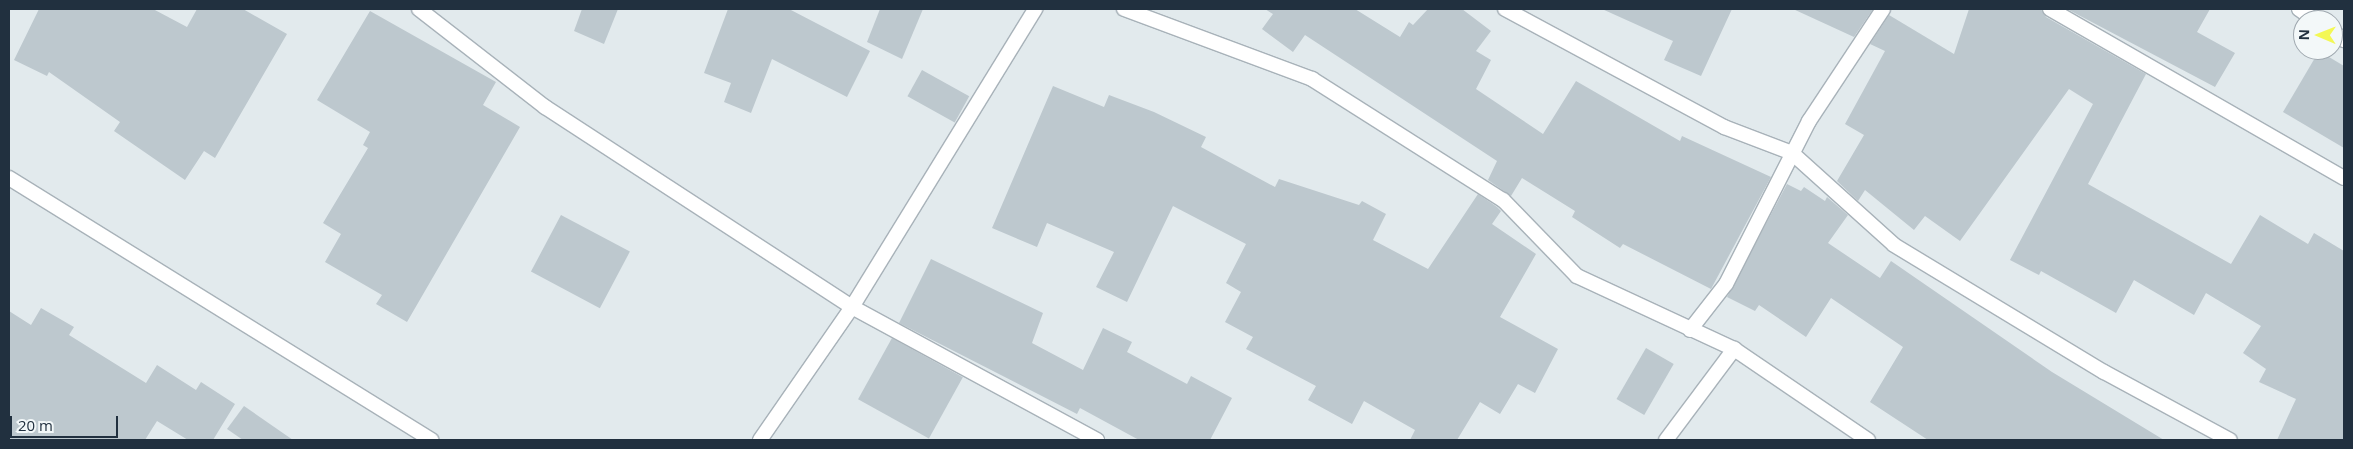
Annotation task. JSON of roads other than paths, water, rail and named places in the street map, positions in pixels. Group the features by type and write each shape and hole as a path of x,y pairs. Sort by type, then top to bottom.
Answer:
{"street":[{"path":"419,9 545,107 852,307 1097,440"},
{"path":"760,440 852,307 1035,9"},
{"path":"1124,9 1312,79 1503,200 1577,276 1734,349 1868,440"},
{"path":"1505,9 1724,127 1792,153 1894,245 2104,372 2230,440"},
{"path":"1690,330 1726,284 1792,153 1883,9"},
{"path":"2050,9 2344,178"},
{"path":"9,178 431,440"},
{"path":"1666,440 1734,349"}]}
